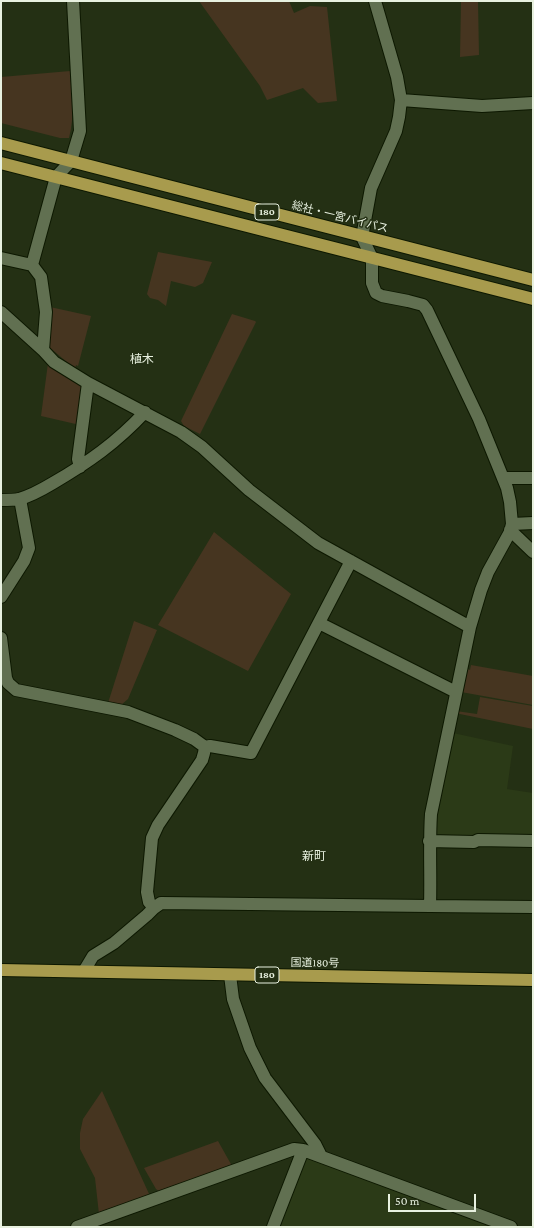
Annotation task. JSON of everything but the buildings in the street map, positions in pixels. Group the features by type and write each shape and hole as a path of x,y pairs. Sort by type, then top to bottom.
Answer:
{"highway":[{"name":"総社・一宮バイパス","path":"1,143 533,280"},
{"name":"180","path":"1,162 533,299"},
{"name":"国道180号","path":"1,970 533,980"}],"street":[{"path":"32,265 56,177 71,161 80,131 73,1"},
{"path":"375,1 397,77 401,100 396,130 371,188 362,237 372,258 372,284 376,293 382,296 423,305 427,310 479,419 503,478 510,502 511,527 481,590 470,627 431,814 429,841 431,858 430,906"},
{"path":"401,100 482,106 533,103"},
{"path":"1,258 32,265 41,277 46,312 43,350"},
{"path":"1,312 54,362 88,383 181,432 202,447 249,490 318,543 470,627"},
{"path":"80,467 78,459 88,383"},
{"path":"1,500 20,499 38,491 80,467 107,449 127,432 145,412"},
{"path":"503,478 533,478"},
{"path":"1,597 24,561 29,548 20,499"},
{"path":"511,527 533,523"},
{"path":"511,527 533,552"},
{"path":"1,638 6,678 8,683 16,690 128,712 175,730 194,739 205,747 210,746 251,753 351,561"},
{"path":"319,623 456,692"},
{"path":"154,908 149,902 147,892 152,838 158,825 202,760 205,747"},
{"path":"429,841 533,841"},
{"path":"84,972 93,956 114,943 160,903 533,907"},
{"path":"230,975 233,999 250,1048 265,1078 315,1144 321,1156"},
{"path":"77,1227 294,1149 303,1150 321,1156 512,1227"},
{"path":"273,1227 303,1150"}],"shaded area":[{"path":"199,1 289,1 294,13 310,6 327,7 337,101 318,103 303,88 267,100 260,86"},
{"path":"461,1 478,1 479,55 460,57"},
{"path":"70,71 72,121 69,138 60,138 1,123 1,77"},
{"path":"158,252 212,262 203,283 195,287 171,281 166,306 158,300 150,298 147,294"},
{"path":"50,307 91,316 78,366 76,365 75,369 48,346"},
{"path":"232,314 256,322 200,434 184,426 181,421"},
{"path":"48,363 85,385 80,425 41,416"},
{"path":"214,532 291,594 248,671 158,625"},
{"path":"134,621 157,630 128,699 121,705 108,703"},
{"path":"471,665 533,676 533,705 461,692 466,668 470,670"},
{"path":"480,697 533,706 533,729 455,713 456,711 477,714"},
{"path":"453,733 513,746 507,789 533,793 533,837 436,840 437,812"},
{"path":"102,1091 150,1196 99,1214 95,1178 80,1149 80,1133 83,1119"},
{"path":"218,1141 232,1166 160,1192 156,1189 144,1168"},
{"path":"305,1156 496,1227 278,1227"}],"district":[{"name":"植木","path":"142,359"},
{"name":"新町","path":"314,856"}]}
